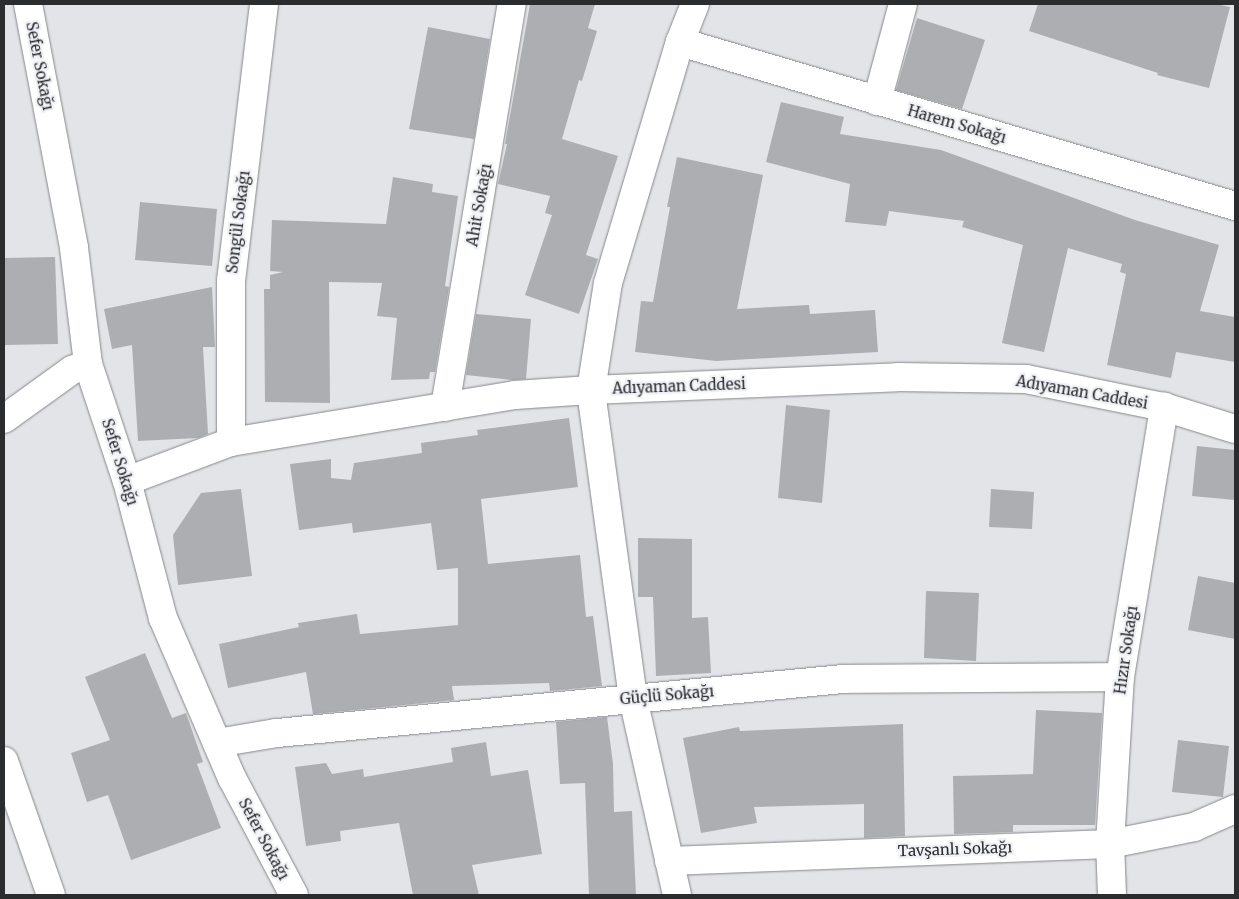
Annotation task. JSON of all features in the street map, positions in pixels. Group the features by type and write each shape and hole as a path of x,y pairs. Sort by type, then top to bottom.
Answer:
{"street":[{"name":"Sefer Sokağı","path":"28,4 74,248 88,364 127,481 163,618 232,778 294,895"},
{"name":"Songül Sokağı","path":"232,442 231,281 264,4"},
{"name":"Ahit Sokağı","path":"445,407 512,4"},
{"path":"677,895 633,698 591,390 608,284 680,42 694,4"},
{"path":"877,101 903,4"},
{"name":"Harem Sokağı","path":"680,42 1235,206"},
{"path":"4,419 72,370 88,364"},
{"name":"Adıyaman Caddesi","path":"127,481 232,442 515,395 591,390 898,377 1026,379 1164,407 1235,429"},
{"name":"Hızır Sokağı","path":"1112,895 1110,844 1120,677 1164,407"},
{"name":"Güçlü Sokağı","path":"217,742 277,732 843,679 1120,677"},
{"path":"4,761 51,895"},
{"name":"Tavşanlı Sokağı","path":"669,861 1110,844 1194,827 1235,809"}],"building":[{"path":"530,4 595,4 588,28 597,31 582,81 579,80 562,139 618,156 586,255 598,259 579,314 525,295 552,215 545,213 550,196 498,184 507,144 505,144"},
{"path":"1038,4 1216,4 1230,7 1209,88 1157,75 1158,73 1029,31"},
{"path":"917,18 985,40 962,109 896,90"},
{"path":"428,27 490,39 474,139 409,129"},
{"path":"781,102 844,117 840,134 941,150 1135,220 1219,245 1200,311 1235,317 1235,362 1176,352 1171,378 1107,365 1126,274 1120,272 1122,264 1068,248 1044,352 1002,343 1023,245 962,227 964,221 889,211 886,226 845,222 850,184 766,162"},
{"path":"677,157 763,175 737,309 809,305 810,314 875,310 878,352 716,361 635,352 641,301 653,302 670,207 667,207"},
{"path":"393,177 433,184 432,192 458,196 445,286 449,287 435,372 430,372 429,379 391,380 397,318 377,316 382,283 329,282 330,403 265,402 264,289 270,289 270,275 283,272 270,271 272,220 386,224"},
{"path":"140,202 217,209 212,266 135,260"},
{"path":"55,257 58,344 4,345 4,258"},
{"path":"212,287 215,347 203,347 208,434 198,438 138,441 132,345 112,349 104,309"},
{"path":"476,314 531,319 526,379 512,380 466,375"},
{"path":"786,405 830,410 822,503 778,498"},
{"path":"569,418 578,487 481,499 488,564 580,555 586,617 593,616 602,686 550,691 549,683 452,686 454,700 313,714 306,672 228,688 219,644 299,627 298,623 357,614 360,634 458,625 458,568 437,570 431,523 353,533 352,523 299,530 290,464 331,459 331,478 351,480 354,463 422,453 421,443 478,435 477,430"},
{"path":"1197,446 1235,450 1235,500 1192,496"},
{"path":"241,489 252,576 178,585 173,535 201,493"},
{"path":"991,489 1034,492 1032,529 989,527"},
{"path":"638,538 692,539 692,618 708,617 711,673 656,676 653,597 638,597"},
{"path":"1198,576 1235,583 1235,639 1188,630"},
{"path":"926,591 979,593 976,661 924,658"},
{"path":"145,653 172,718 186,713 203,762 197,764 221,828 131,860 108,795 87,802 71,753 110,740 85,677"},
{"path":"1036,710 1102,713 1095,825 1013,825 1013,832 954,834 953,776 1033,774"},
{"path":"607,717 613,764 614,812 632,811 636,895 589,895 585,783 560,784 556,722"},
{"path":"903,724 905,836 864,838 864,804 754,807 757,823 701,833 683,738 739,727 740,731"},
{"path":"1178,740 1229,746 1223,797 1172,792"},
{"path":"486,742 491,776 528,770 542,854 472,865 479,895 413,895 399,823 340,831 341,841 306,846 295,767 326,763 332,774 363,769 364,777 453,762 451,748"}]}
